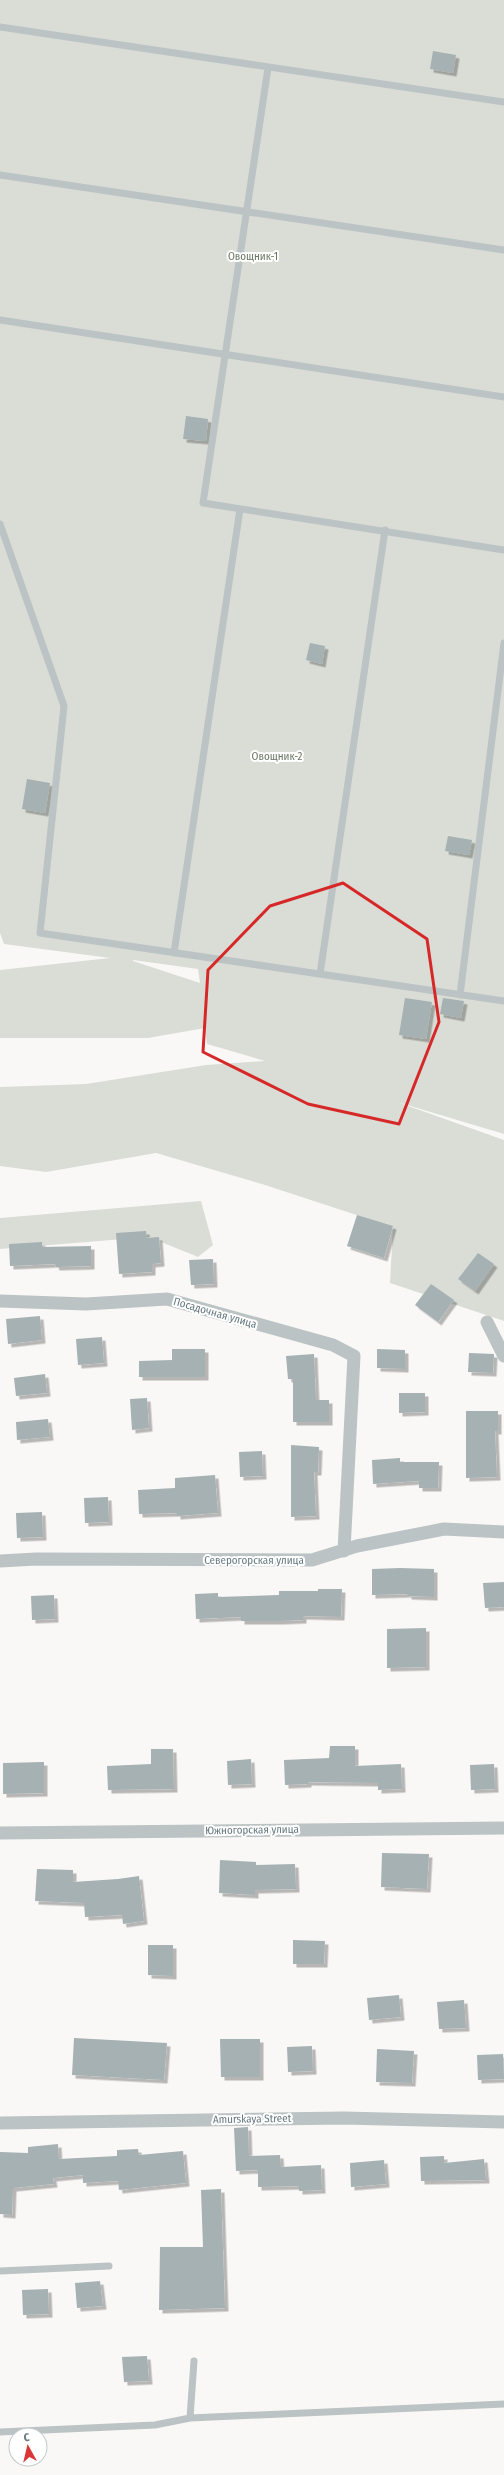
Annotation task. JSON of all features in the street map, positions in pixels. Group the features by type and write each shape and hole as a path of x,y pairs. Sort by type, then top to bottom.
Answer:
{"street":[{"name":"Посадочная улица","path":"0,1301 86,1304 167,1299 333,1345 354,1356 344,1551"},
{"path":"487,1322 504,1356"},
{"name":"Северогорская улица","path":"0,1561 36,1559 312,1560 357,1546 444,1530 504,1532"},
{"name":"Южногорская улица","path":"0,1833 504,1828"},
{"name":"Amurskaya Street","path":"0,2124 344,2118 504,2122"}],"lane":[{"path":"0,27 504,102"},
{"path":"268,68 224,354 203,503 385,530 504,550"},
{"path":"0,174 504,250"},
{"path":"0,320 504,397"},
{"path":"174,953 240,509"},
{"path":"0,524 64,706 40,933 504,1001"},
{"path":"320,974 385,530"},
{"path":"460,995 504,643"},
{"path":"0,2272 109,2266"},
{"path":"190,2418 194,2361"},
{"path":"0,2432 155,2425 190,2418 504,2404"}],"highlighted area":[{"path":"343,883 427,939 439,1022 399,1124 308,1104 203,1052 208,970 270,906"}],"green space":[{"path":"0,0 504,0 504,1134 397,1102 504,1140 504,1321 390,1283 393,1227 262,1184 156,1153 46,1172 0,1166 0,1087 86,1084 206,1065 265,1061 207,1044 205,1028 148,1038 0,1038 0,970 110,958 4,944 0,933","holes":["133,960 198,969 200,983"]},
{"path":"201,1201 213,1245 198,1257 149,1237 0,1249 0,1218"}],"building":[{"path":"433,51 456,55 453,73 430,69"},
{"path":"186,416 208,419 206,441 183,439"},
{"path":"310,643 325,646 322,664 306,660"},
{"path":"27,779 50,783 45,813 22,809"},
{"path":"448,836 472,840 469,855 445,851"},
{"path":"405,998 432,1002 426,1039 399,1035"},
{"path":"443,998 464,1001 461,1018 440,1014"},
{"path":"357,1215 393,1226 384,1258 347,1246"},
{"path":"146,1231 147,1238 159,1237 161,1263 152,1264 152,1272 119,1274 116,1233"},
{"path":"42,1242 42,1247 91,1246 91,1266 56,1267 55,1264 10,1266 9,1244"},
{"path":"478,1253 494,1264 475,1291 458,1279"},
{"path":"213,1259 214,1284 191,1285 189,1260"},
{"path":"431,1284 454,1300 438,1322 415,1305"},
{"path":"40,1316 42,1340 8,1344 6,1319"},
{"path":"102,1337 104,1363 78,1365 76,1339"},
{"path":"172,1349 205,1349 205,1377 139,1377 139,1361 172,1360"},
{"path":"377,1349 405,1350 405,1369 377,1368"},
{"path":"469,1353 494,1354 493,1373 468,1372"},
{"path":"314,1354 316,1400 329,1400 329,1422 293,1422 293,1379 288,1379 286,1356"},
{"path":"45,1374 47,1393 16,1396 14,1378"},
{"path":"399,1393 425,1393 425,1412 399,1413"},
{"path":"147,1398 149,1428 132,1430 130,1399"},
{"path":"466,1411 498,1411 498,1431 495,1431 497,1477 466,1478"},
{"path":"48,1419 50,1437 17,1440 16,1422"},
{"path":"291,1445 319,1447 318,1472 314,1472 316,1516 291,1517"},
{"path":"262,1451 263,1476 240,1477 239,1452"},
{"path":"400,1458 400,1462 439,1462 438,1488 419,1488 419,1481 373,1484 372,1460"},
{"path":"215,1475 218,1513 177,1516 177,1513 139,1514 138,1490 175,1488 175,1478"},
{"path":"108,1497 109,1522 85,1523 84,1498"},
{"path":"42,1512 43,1537 17,1538 16,1513"},
{"path":"372,1569 434,1569 434,1597 408,1596 408,1594 372,1595"},
{"path":"504,1582 504,1607 485,1608 483,1583"},
{"path":"318,1589 342,1589 341,1617 303,1616 303,1620 280,1621 241,1621 241,1617 196,1619 195,1594 218,1593 218,1597 279,1595 279,1591 318,1591"},
{"path":"54,1595 55,1619 32,1620 31,1596"},
{"path":"426,1628 426,1667 387,1668 387,1629"},
{"path":"330,1746 355,1746 355,1766 401,1764 402,1789 378,1790 378,1783 308,1782 308,1784 285,1785 284,1760 329,1758"},
{"path":"151,1749 173,1749 174,1789 108,1790 107,1766 151,1764"},
{"path":"251,1759 252,1784 228,1785 227,1761"},
{"path":"44,1762 44,1793 3,1794 3,1763"},
{"path":"494,1764 495,1789 471,1790 470,1765"},
{"path":"382,1853 429,1854 427,1889 381,1887"},
{"path":"220,1860 256,1862 256,1865 295,1864 296,1889 255,1890 255,1895 219,1893"},
{"path":"37,1869 73,1870 73,1882 139,1876 144,1921 123,1924 122,1915 85,1917 84,1903 35,1901"},
{"path":"293,1940 325,1941 324,1964 293,1964"},
{"path":"148,1945 173,1945 173,1976 148,1975"},
{"path":"399,1995 401,2017 369,2020 367,1998"},
{"path":"464,2000 466,2028 439,2029 437,2002"},
{"path":"74,2038 167,2043 164,2080 72,2075"},
{"path":"220,2039 260,2039 260,2077 221,2077"},
{"path":"312,2046 313,2071 288,2072 287,2047"},
{"path":"377,2049 414,2051 412,2083 376,2082"},
{"path":"503,2054 504,2079 478,2080 477,2055"},
{"path":"248,2127 249,2156 280,2155 281,2167 321,2165 322,2190 299,2191 299,2186 258,2187 258,2170 236,2171 234,2128"},
{"path":"58,2144 59,2159 117,2156 117,2150 138,2149 139,2155 183,2151 186,2183 119,2190 118,2181 83,2183 83,2175 53,2178 54,2184 13,2188 12,2215 0,2214 0,2152 28,2153 28,2147"},
{"path":"444,2156 444,2163 484,2159 486,2180 421,2181 420,2157"},
{"path":"384,2160 386,2184 351,2187 350,2163"},
{"path":"221,2189 225,2308 159,2310 160,2247 203,2247 201,2190"},
{"path":"100,2281 103,2306 77,2308 75,2283"},
{"path":"48,2289 49,2314 23,2315 22,2290"},
{"path":"147,2356 149,2381 124,2382 122,2357"}],"park label":[{"name":"Овощник-1","path":"253,256"},
{"name":"Овощник-2","path":"277,756"}]}
